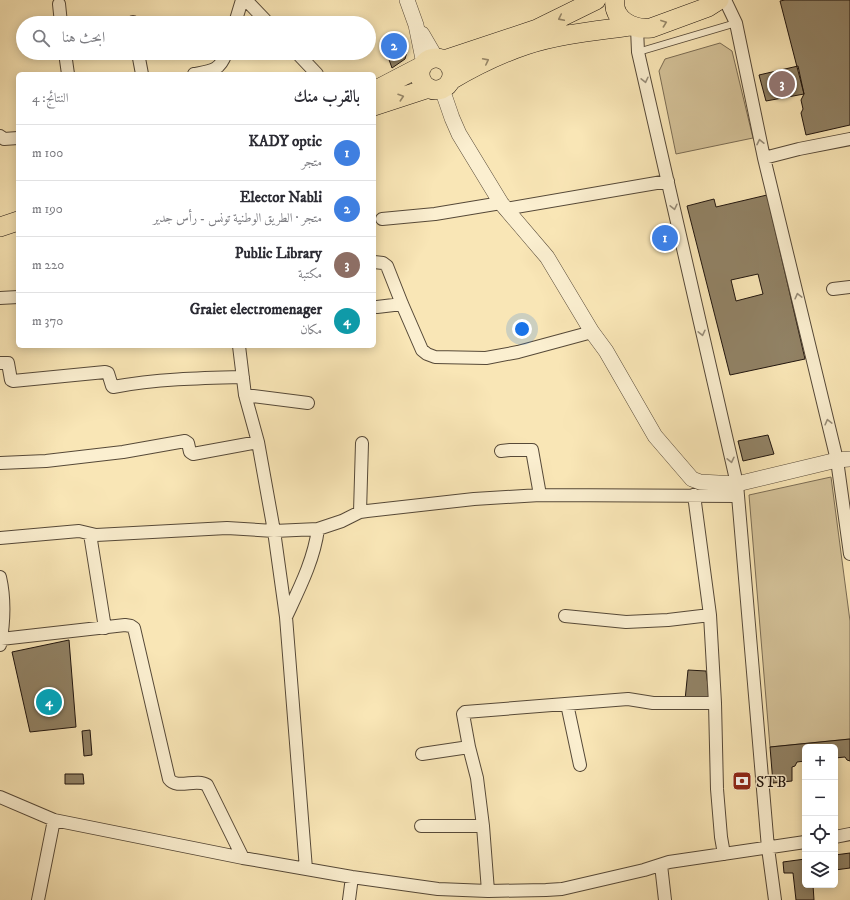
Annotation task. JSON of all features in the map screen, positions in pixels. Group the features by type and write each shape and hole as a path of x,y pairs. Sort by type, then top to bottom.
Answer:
{"main road":[{"path":"376,89 431,62 537,29 596,0"},
{"path":"615,0 617,12 620,18 634,27"},
{"path":"376,105 441,86 486,61 525,45 567,35 634,27 651,28 708,7 719,0"},
{"path":"431,62 450,66 452,75 441,86"},
{"path":"431,62 421,71 422,81 441,86"},
{"path":"0,227 16,222"},
{"path":"0,237 16,231"}],"street":[{"path":"237,16 242,0"},
{"path":"246,0 261,16"},
{"path":"407,0 431,62"},
{"path":"725,0 736,23 764,158 844,460 850,554"},
{"path":"59,4 60,16"},
{"path":"634,27 638,52 737,490 768,848 775,900"},
{"path":"66,60 68,72"},
{"path":"139,60 142,72"},
{"path":"203,72 216,69 223,60"},
{"path":"304,60 315,72"},
{"path":"441,86 452,118 460,134 503,206 546,257 592,332 606,351 656,436 692,479 737,490"},
{"path":"0,136 4,139 16,138"},
{"path":"764,158 799,149 850,139"},
{"path":"382,219 503,206 668,181"},
{"path":"376,262 383,263 387,266 422,350 435,358 486,358 518,352 592,332"},
{"path":"833,289 850,287"},
{"path":"0,298 16,297"},
{"path":"377,307 402,304"},
{"path":"239,348 245,395 258,442 274,531 286,617 306,869"},
{"path":"0,363 8,363 10,379 12,381 105,372 108,373 113,387 141,382 243,377"},
{"path":"245,395 308,403"},
{"path":"0,463 46,461 123,452 186,441 188,442 190,452 193,454 258,442"},
{"path":"360,512 362,443"},
{"path":"501,451 532,450 540,495"},
{"path":"0,538 79,531 90,534 119,534 227,528 274,531 318,529 342,521 360,512 474,499 540,495 694,495 737,490 844,460"},
{"path":"694,495 710,615 715,703 717,789 720,837 724,854"},
{"path":"286,617 302,582 314,549 318,529"},
{"path":"90,534 105,628"},
{"path":"0,577 3,592 1,642 125,625 134,628 169,779 174,783 202,783 207,785 243,858"},
{"path":"565,616 626,622 668,620 710,615"},
{"path":"485,894 483,826 478,778 469,747 464,712 628,699 652,703 715,703"},
{"path":"567,704 580,765"},
{"path":"422,754 469,747"},
{"path":"0,797 54,820 243,858 438,894 485,894 562,889 644,870 669,862 802,842"},
{"path":"38,900 54,820"},
{"path":"421,826 483,826"},
{"path":"838,836 850,834"},
{"path":"661,865 665,900"},
{"path":"349,900 352,877"}],"lane":[{"path":"638,52 736,23"}],"shaded area":[{"path":"720,43 732,51 753,138 676,154 659,71 665,59"},
{"path":"831,477 850,621 850,739 770,747 749,495"}],"building":[{"path":"850,0 850,125 806,135 801,113 803,109 801,100 804,94 780,1"},
{"path":"400,35 407,52 405,59 392,68 382,40"},
{"path":"798,66 804,94 766,101 759,75"},
{"path":"767,195 805,359 730,375 687,206 714,199 716,207","holes":["758,274 763,294 736,301 731,280"]},
{"path":"768,435 774,454 743,461 738,441"},
{"path":"69,640 76,727 30,732 12,652"},
{"path":"688,670 706,671 710,700 685,700"},
{"path":"90,730 92,755 84,756 82,731"},
{"path":"850,739 850,761 845,757 838,758 838,744 802,744 802,761 797,762 795,766 792,767 792,781 773,783 770,747"},
{"path":"65,774 83,774 84,784 65,784"},
{"path":"850,853 850,868 838,870 838,855"},
{"path":"802,859 802,888 813,888 814,900 796,900 793,873 784,873 783,862"}],"place":[{"name":"Elector Nabli","path":"394,46"},
{"name":"Public Library","path":"782,84"},
{"name":"KADY optic","path":"665,238"},
{"name":"Graiet electromenager","path":"49,702"},
{"name":"STB","path":"742,781"}]}
